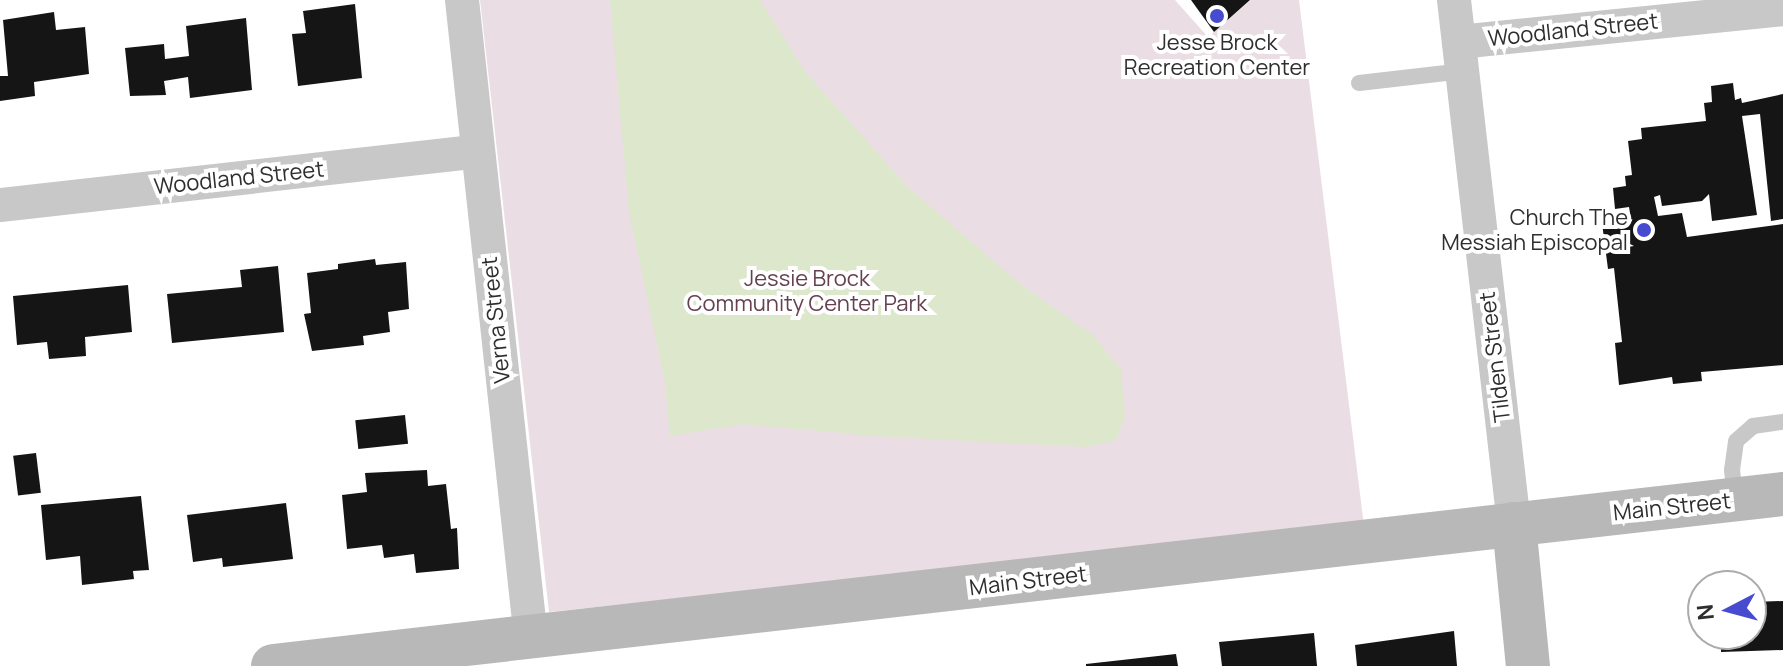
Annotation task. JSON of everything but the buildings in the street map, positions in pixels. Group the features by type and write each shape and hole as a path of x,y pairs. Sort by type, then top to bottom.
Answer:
{"street":[{"name":"Verna Street","path":"462,0 531,639"},
{"name":"Tilden Street","path":"1454,0 1528,666"},
{"name":"Woodland Street","path":"1461,56 1783,9"},
{"name":"Woodland Street","path":"0,205 478,151"},
{"name":"Main Street","path":"273,666 1783,494"}],"lane":[{"path":"1359,83 1461,56"},
{"path":"1735,500 1732,470 1736,441 1753,426 1783,422"}],"green space":[{"name":"Jessie Brock Community Center Park","path":"480,0 1175,0 1208,37 1251,0 1299,0 1364,526 549,612"}],"shaded area":[{"path":"610,0 760,0 806,73 909,188 1020,284 1093,335 1121,369 1125,418 1116,440 1087,447 875,436 743,424 670,436 665,381 629,212"}],"place":[{"name":"Jesse Brock Recreation Center","path":"1217,16"},
{"name":"Church The Messiah Episcopal","path":"1644,230"}]}
